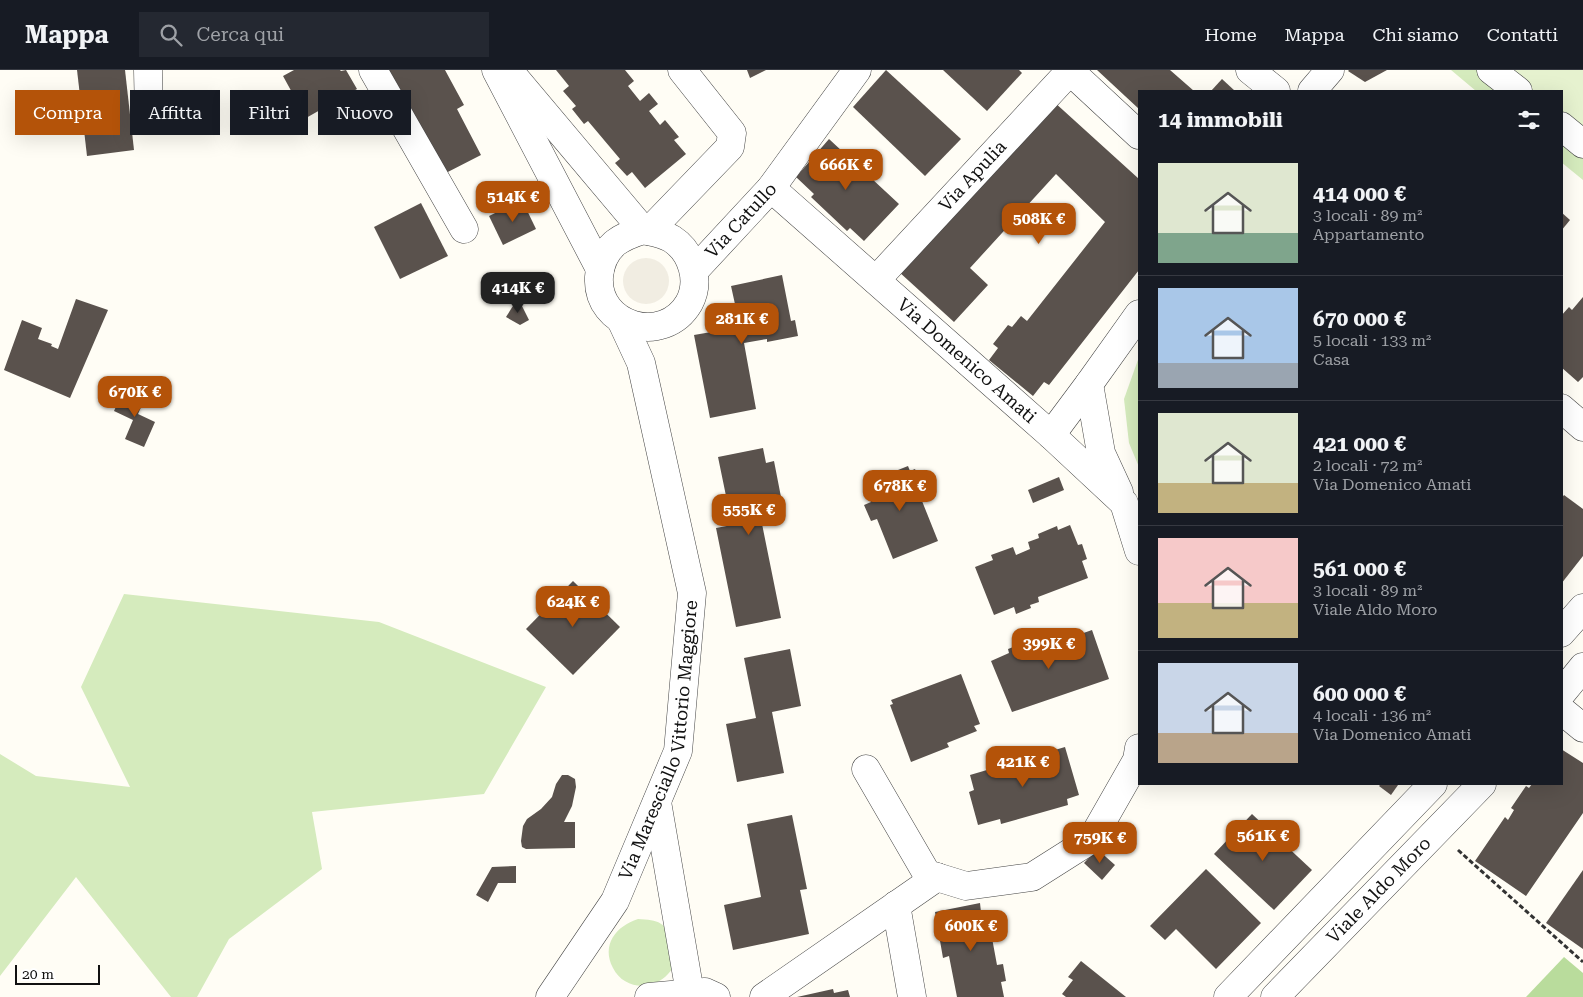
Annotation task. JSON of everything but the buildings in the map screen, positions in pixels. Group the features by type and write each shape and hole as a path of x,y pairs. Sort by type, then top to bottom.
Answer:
{"street":[{"path":"148,70 148,90"},
{"path":"373,70 464,229"},
{"path":"496,70 600,269"},
{"path":"508,70 646,231"},
{"path":"646,231 730,147 732,133 682,70"},
{"name":"Via Catullo","path":"694,272 771,188 857,70"},
{"path":"1069,70 1138,134"},
{"name":"Via Apulia","path":"876,280 1069,70"},
{"path":"1250,70 1275,90"},
{"path":"1313,90 1330,70"},
{"path":"1491,70 1517,90"},
{"path":"1563,128 1583,144"},
{"name":"Via Domenico Amati","path":"771,188 1051,435 1124,503 1138,548"},
{"path":"646,231 670,238 681,247 689,258 694,272 694,287 689,302 679,314 666,323 652,327 636,326 621,320 610,311 602,298 599,284 600,269 605,255 615,243 629,235 646,231"},
{"path":"1051,435 1138,315"},
{"name":"Via Maresciallo Vittorio Maggiore","path":"550,997 615,901 678,751 692,594 642,363 621,320"},
{"path":"644,375 654,345 666,323"},
{"path":"1089,384 1101,453 1124,503"},
{"path":"1563,410 1583,427"},
{"path":"1563,631 1583,608"},
{"path":"1563,692 1583,667"},
{"path":"1563,712 1583,728"},
{"path":"866,769 927,874 966,886 1032,877 1092,839 1137,760 1138,754"},
{"name":"Viale Aldo Moro","path":"1228,997 1432,785"},
{"name":"Viale Aldo Moro","path":"1275,997 1481,785"},
{"path":"649,997 703,995 657,802"},
{"path":"764,997 937,877"},
{"path":"896,905 912,997"}],"path":[{"path":"1437,831 1583,962"}],"green space":[{"path":"1451,70 1583,70 1583,180 1563,164 1563,90 1475,90"},
{"path":"1506,70 1583,70 1583,131 1563,116 1563,90 1532,90"},
{"path":"1138,360 1138,465 1129,443 1124,399"},
{"path":"124,594 379,622 546,687 484,794 312,812 322,869 229,939 197,997 171,997 76,877 0,976 0,754 36,776 130,787 81,687"},
{"path":"638,919 656,921 664,926 669,935 675,956 672,970 662,980 639,986 624,981 618,975 613,968 609,952 610,944 617,932 623,926"},
{"path":"1564,957 1583,973 1583,997 1526,997"}],"shaded area":[{"path":"646,258 659,262 665,268 669,281 665,294 659,300 646,304 633,300 627,294 623,281 627,268 633,262"}]}
